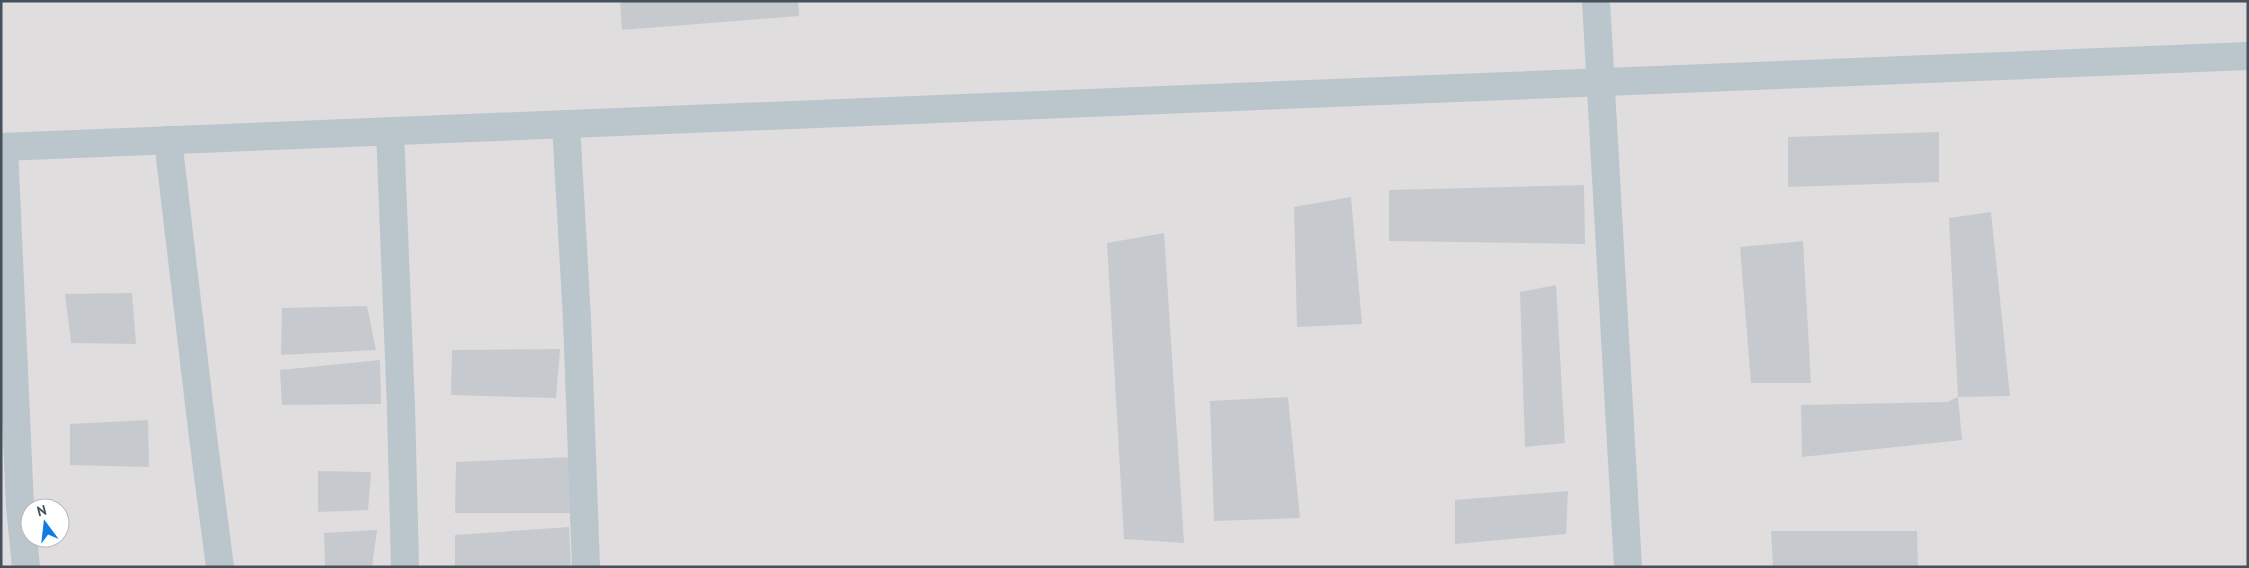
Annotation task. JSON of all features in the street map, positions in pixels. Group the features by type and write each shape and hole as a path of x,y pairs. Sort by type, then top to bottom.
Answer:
{"street":[{"path":"1596,1 1628,567"},
{"path":"26,567 20,506 2,147 2248,56"},
{"path":"566,124 577,319 586,567"},
{"path":"390,131 405,567"},
{"path":"168,140 220,567"}],"shaded area":[{"path":"1,1 2248,1 2248,567 1,567"}],"building":[{"path":"620,1 798,1 799,16 622,30"},
{"path":"1939,132 1939,182 1788,187 1788,137"},
{"path":"1584,185 1585,244 1389,241 1389,190"},
{"path":"1351,197 1362,324 1297,327 1294,207"},
{"path":"1991,212 2010,396 1958,397 1949,218"},
{"path":"1164,233 1184,543 1124,539 1107,243"},
{"path":"1803,241 1811,383 1751,383 1740,247"},
{"path":"1556,285 1565,443 1525,447 1520,292"},
{"path":"132,293 136,344 71,343 65,294"},
{"path":"367,306 376,350 281,355 282,308"},
{"path":"560,349 556,398 451,395 452,350"},
{"path":"380,360 381,404 282,405 280,370"},
{"path":"1288,397 1300,518 1214,521 1210,401"},
{"path":"1958,397 1962,440 1802,457 1801,405 1947,402"},
{"path":"148,420 149,467 70,465 70,424"},
{"path":"571,457 572,513 455,513 456,462"},
{"path":"318,471 371,472 368,510 318,512"},
{"path":"1568,491 1566,534 1455,544 1455,500"},
{"path":"569,527 571,567 455,567 455,535"},
{"path":"377,530 372,567 325,567 324,533"},
{"path":"1771,531 1917,531 1918,567 1773,567"}]}
